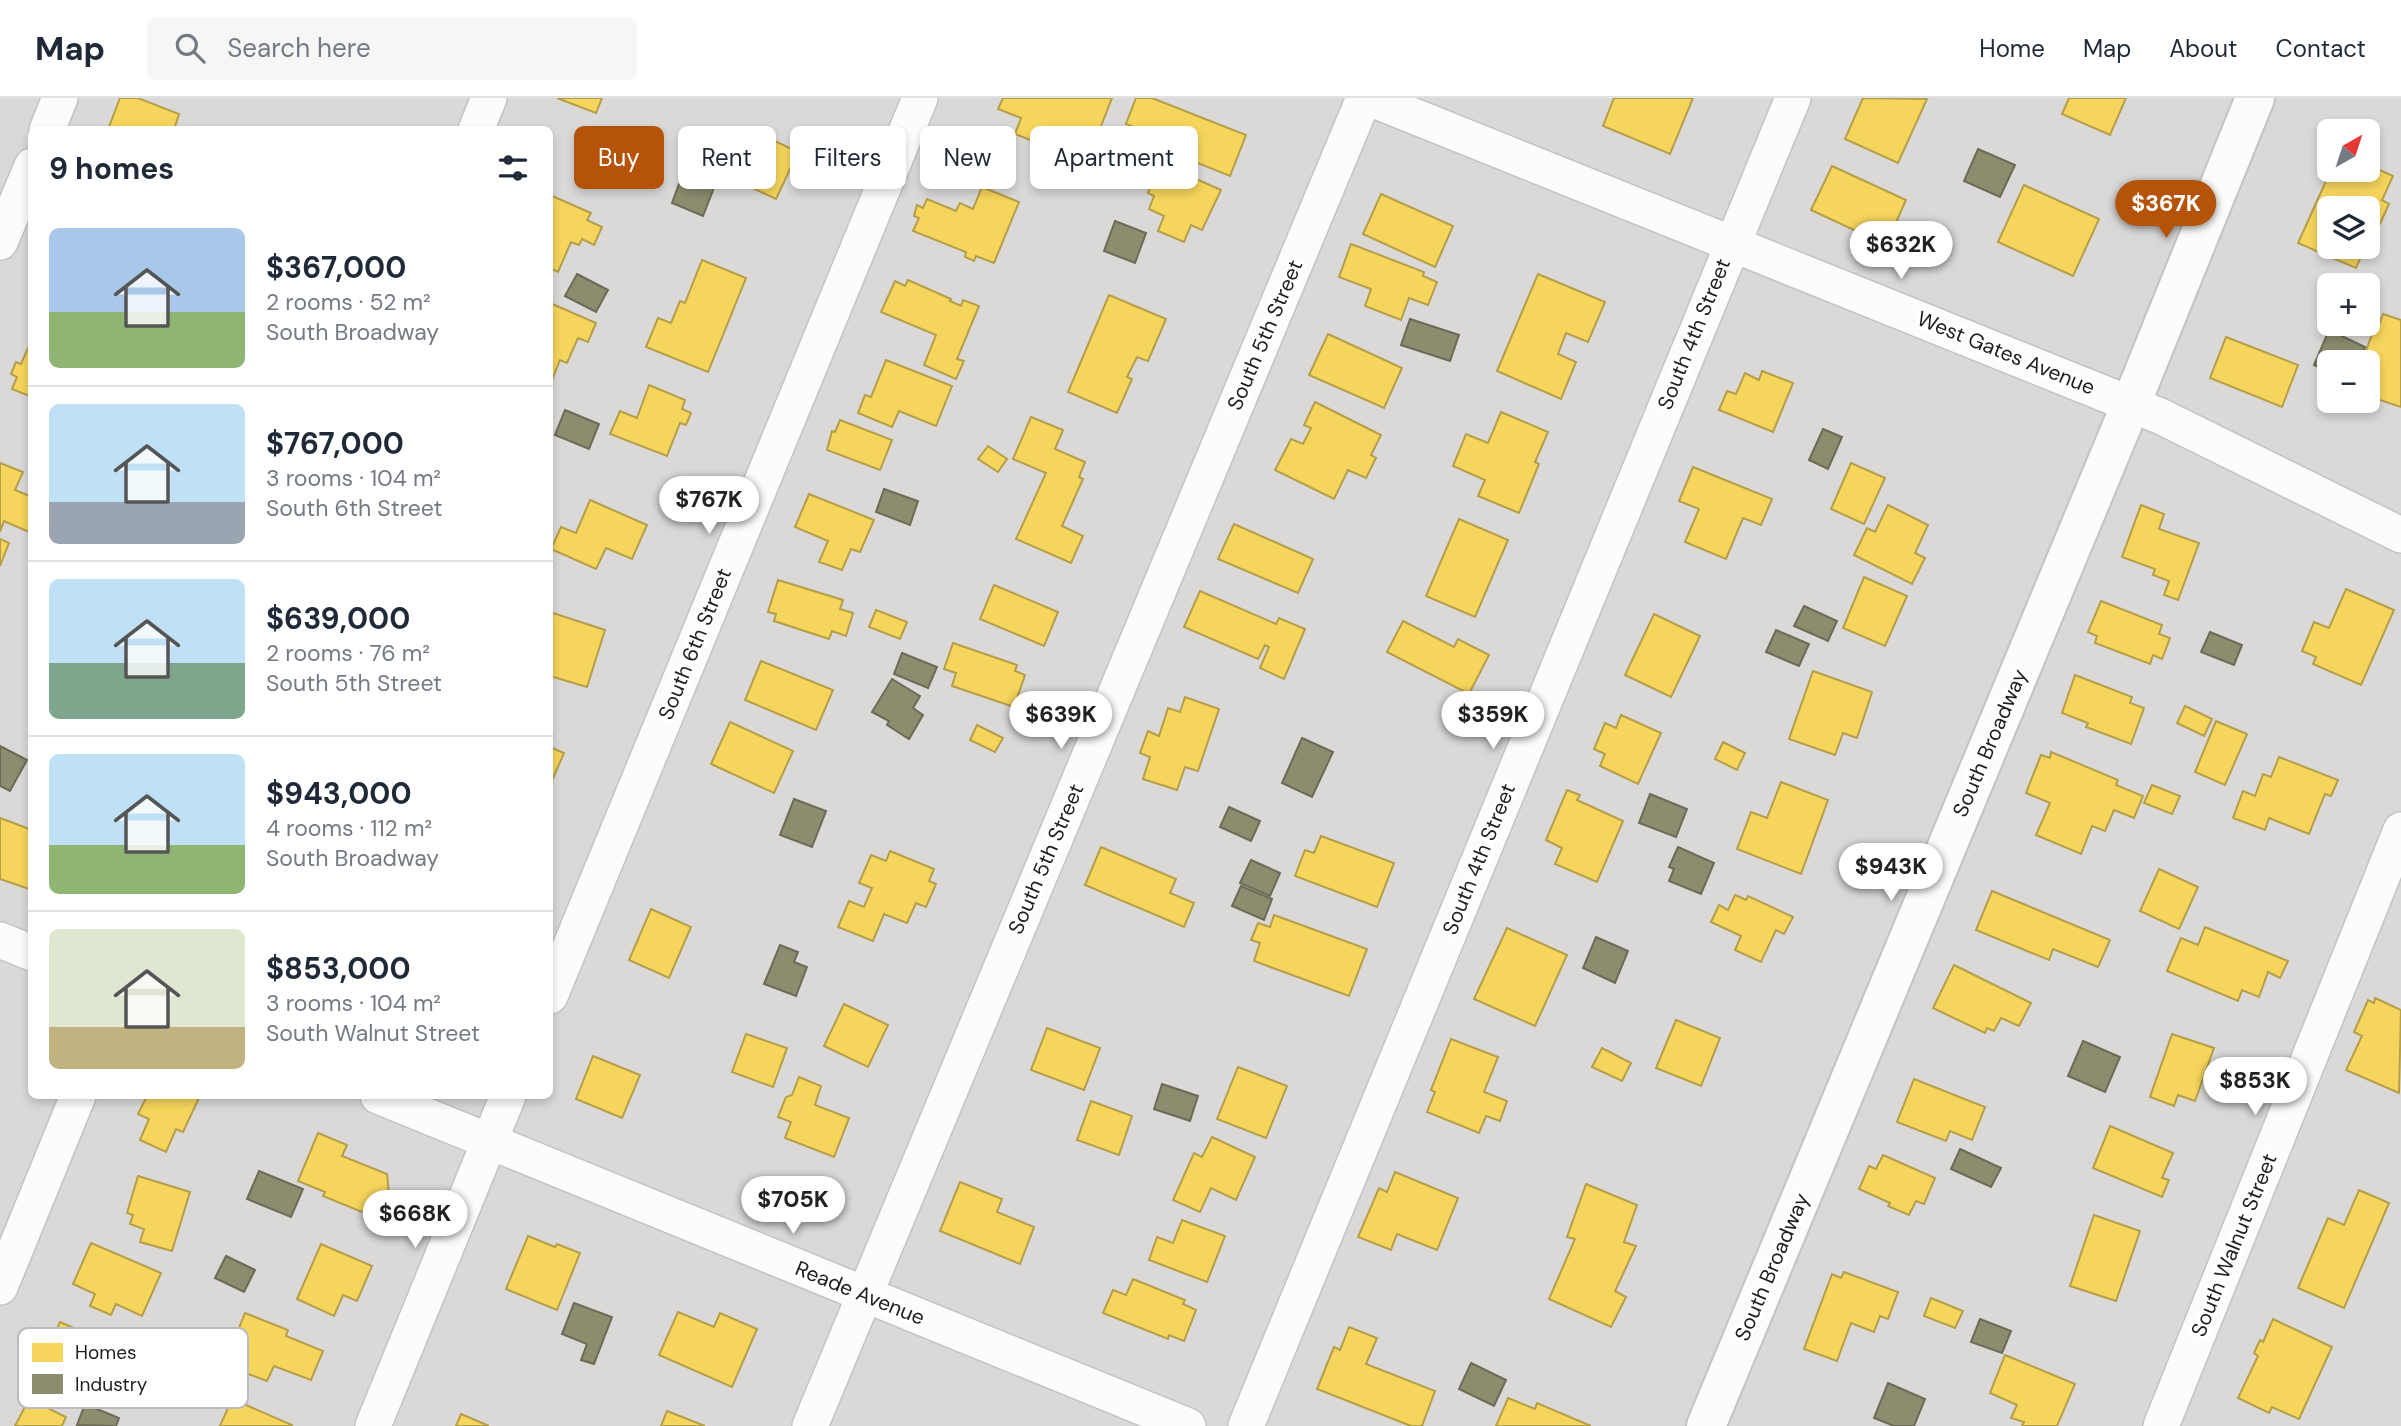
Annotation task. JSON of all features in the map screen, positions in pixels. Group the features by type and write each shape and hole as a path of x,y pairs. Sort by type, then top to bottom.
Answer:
{"street":[{"path":"49,126 60,98"},
{"path":"478,126 489,98"},
{"name":"South 6th Street","path":"553,989 920,98"},
{"name":"West Gates Avenue","path":"1366,98 2161,415 2401,535"},
{"name":"South 5th Street","path":"810,1426 1366,98"},
{"name":"South 4th Street","path":"1246,1426 1793,98"},
{"name":"South Broadway","path":"1706,1426 2131,404 2255,98"},
{"path":"0,242 28,176"},
{"name":"South Walnut Street","path":"2161,1426 2401,830"},
{"path":"0,940 28,951"},
{"path":"0,1287 77,1099"},
{"name":"Reade Avenue","path":"385,1099 1188,1426"},
{"path":"373,1426 508,1099"}],"shaded area":[{"path":"0,98 2401,98 2401,1426 0,1426"}],"building: Homes":[{"path":"120,98 138,98 179,114 175,126 109,126"},
{"path":"557,98 602,98 596,113"},
{"path":"1003,98 1112,98 1101,126 1030,126 1030,140 1016,134 1021,118 998,109"},
{"path":"1136,98 1152,98 1246,135 1230,176 1198,163 1198,126 1126,124"},
{"path":"1614,98 1693,98 1670,154 1603,126"},
{"path":"1863,98 1927,99 1898,163 1845,139"},
{"path":"2069,98 2126,98 2110,135 2062,114"},
{"path":"776,142 790,148 790,169 776,199 755,189 776,189"},
{"path":"1832,166 1906,200 1886,245 1811,210"},
{"path":"2380,170 2393,176 2382,200 2389,204 2380,224 2380,196 2319,196 2326,182 2380,182"},
{"path":"1198,180 1221,190 1202,230 1191,225 1184,242 1158,231 1164,216 1149,209 1154,196 1148,193 1149,189 1198,189"},
{"path":"2024,185 2099,219 2073,276 1998,242"},
{"path":"981,189 1019,202 994,263 976,256 974,261 965,257 966,252 913,231 919,218 914,216 917,205 923,208 927,199 956,211 960,203 973,209"},
{"path":"1381,194 1453,226 1435,267 1363,234"},
{"path":"553,196 591,213 587,220 602,227 594,245 582,239 579,245 571,242 558,272 553,270"},
{"path":"2317,201 2317,251 2298,243"},
{"path":"1351,244 1424,272 1423,276 1437,282 1428,305 1409,298 1401,320 1365,306 1371,289 1339,277"},
{"path":"2335,259 2360,259 2356,268"},
{"path":"702,260 746,278 708,372 646,347 658,318 671,323 680,301 685,303"},
{"path":"1538,274 1605,302 1588,342 1566,333 1558,354 1576,362 1561,399 1497,371"},
{"path":"908,280 961,306 963,300 979,306 957,359 964,361 956,379 924,365 936,335 881,312 895,281 905,286"},
{"path":"1109,295 1166,319 1148,361 1137,357 1127,377 1132,379 1117,413 1068,392"},
{"path":"553,304 596,323 588,342 578,338 567,363 560,360 553,378"},
{"path":"2383,314 2401,320 2401,407 2380,400 2380,350 2366,350 2371,336 2380,336"},
{"path":"1328,334 1402,368 1384,408 1309,375"},
{"path":"2226,337 2298,365 2282,407 2210,378"},
{"path":"28,348 28,395 12,389 17,377 11,374 16,362 21,364"},
{"path":"886,360 952,386 936,426 899,411 892,427 858,413 865,395 871,397"},
{"path":"1762,371 1793,383 1773,432 1719,410 1727,391 1736,394 1745,373 1759,380"},
{"path":"649,385 685,400 682,409 691,413 686,425 680,423 667,456 610,434 620,411 637,418"},
{"path":"1315,402 1381,435 1371,455 1376,458 1366,478 1348,470 1334,499 1275,470 1291,439 1303,444 1311,428 1304,425"},
{"path":"1501,412 1548,432 1535,462 1539,464 1519,513 1478,496 1485,480 1453,466 1466,434 1488,443"},
{"path":"1031,417 1063,430 1055,449 1085,462 1079,477 1083,479 1062,526 1083,536 1071,563 1016,539 1046,473 1013,459"},
{"path":"840,420 892,440 880,470 827,450 832,431 835,432"},
{"path":"988,446 1007,459 998,472 978,459"},
{"path":"0,463 23,472 15,490 28,495 28,532 4,521 0,532"},
{"path":"1851,463 1885,478 1864,524 1831,509"},
{"path":"1693,467 1772,499 1761,525 1743,518 1726,559 1685,542 1699,509 1679,501"},
{"path":"809,494 874,520 860,552 851,549 842,570 819,562 828,541 795,527"},
{"path":"590,500 647,525 632,559 606,548 596,569 553,550 561,527 576,533"},
{"path":"1888,505 1928,525 1915,553 1925,558 1912,584 1854,555 1867,528 1875,532"},
{"path":"2141,505 2164,514 2159,529 2199,543 2178,600 2164,595 2169,581 2153,575 2155,569 2122,557"},
{"path":"1459,519 1508,540 1475,617 1426,596"},
{"path":"1234,524 1313,559 1298,593 1218,559"},
{"path":"0,539 9,543 0,566"},
{"path":"1864,577 1907,596 1885,646 1843,628"},
{"path":"778,580 843,600 840,609 853,613 846,636 832,631 829,639 774,621 776,614 768,612"},
{"path":"994,585 1058,612 1044,646 980,619"},
{"path":"2346,589 2394,610 2361,685 2313,664 2316,657 2302,651 2314,622 2329,628"},
{"path":"1200,591 1276,624 1279,618 1305,629 1284,679 1260,668 1269,647 1265,645 1258,659 1184,627"},
{"path":"2101,601 2162,625 2159,634 2170,638 2162,659 2153,655 2150,664 2095,643 2097,636 2088,632"},
{"path":"876,610 907,622 900,639 869,627"},
{"path":"553,613 605,630 587,687 553,677"},
{"path":"1654,614 1700,636 1671,697 1625,675"},
{"path":"1403,621 1454,647 1458,639 1489,655 1469,694 1387,652"},
{"path":"953,643 1017,665 1015,671 1025,675 1014,707 952,686 956,673 944,669"},
{"path":"761,661 833,690 816,730 745,700"},
{"path":"1813,671 1872,692 1857,738 1843,733 1835,755 1789,739"},
{"path":"2075,675 2132,697 2130,703 2144,708 2131,744 2086,727 2088,723 2062,713"},
{"path":"1185,697 1219,709 1198,771 1185,767 1177,790 1143,779 1150,757 1140,753 1148,731 1159,736 1168,708 1180,712"},
{"path":"2185,706 2212,719 2204,736 2177,723"},
{"path":"1621,715 1661,733 1638,784 1600,766 1605,754 1594,749 1605,723 1616,728"},
{"path":"2216,721 2247,734 2225,785 2195,772"},
{"path":"730,722 793,751 774,793 711,764"},
{"path":"977,725 1003,738 995,752 970,740"},
{"path":"1723,742 1745,753 1737,770 1715,759"},
{"path":"553,748 564,753 553,778"},
{"path":"2051,752 2118,780 2116,785 2143,796 2134,818 2114,810 2105,831 2092,826 2081,854 2036,835 2050,803 2026,793 2041,755 2050,758"},
{"path":"2279,757 2338,780 2331,796 2325,794 2309,834 2269,818 2265,830 2233,818 2243,791 2255,796 2263,774 2271,777"},
{"path":"1781,782 1828,800 1801,874 1737,849 1751,812 1767,818"},
{"path":"2152,785 2180,796 2172,814 2144,803"},
{"path":"1567,790 1580,795 1577,800 1623,821 1597,882 1555,864 1562,848 1546,840"},
{"path":"0,818 28,828 28,889 0,879"},
{"path":"1321,836 1394,863 1377,907 1295,876 1305,850 1314,853"},
{"path":"1101,847 1176,879 1170,893 1194,903 1184,927 1085,885"},
{"path":"890,851 934,869 929,881 936,884 926,907 916,903 907,923 884,914 873,941 838,927 849,901 864,907 872,888 859,883 871,855 886,861"},
{"path":"2159,869 2198,887 2179,929 2140,911"},
{"path":"1992,891 2110,940 2098,967 2053,949 2049,960 1976,930"},
{"path":"1735,895 1746,900 1748,896 1793,917 1784,934 1776,930 1761,962 1735,950 1741,936 1711,922 1719,905 1728,910"},
{"path":"651,909 691,927 669,978 629,960"},
{"path":"1274,915 1367,949 1349,996 1254,961 1260,943 1251,940 1258,923 1270,927"},
{"path":"2205,927 2288,961 2280,978 2268,972 2259,997 2242,990 2238,1001 2167,971 2181,938 2198,945"},
{"path":"1507,928 1567,955 1535,1026 1474,999"},
{"path":"1954,965 2031,1003 2019,1026 2001,1018 1994,1031 1987,1028 1985,1033 1933,1008"},
{"path":"2375,998 2401,1010 2399,1093 2346,1070 2362,1036 2354,1032 2368,1000 2374,1003"},
{"path":"844,1004 888,1025 868,1067 824,1046"},
{"path":"1676,1020 1720,1038 1701,1086 1656,1068"},
{"path":"1047,1028 1100,1048 1084,1090 1031,1070"},
{"path":"746,1034 787,1048 773,1087 732,1072"},
{"path":"2172,1034 2214,1048 2195,1101 2178,1095 2174,1106 2150,1097"},
{"path":"1451,1039 1498,1057 1484,1092 1507,1101 1500,1121 1486,1116 1479,1133 1427,1112 1435,1092 1431,1090"},
{"path":"1602,1048 1631,1063 1622,1081 1592,1067"},
{"path":"593,1056 640,1075 622,1118 576,1099"},
{"path":"1238,1067 1287,1086 1266,1138 1217,1119"},
{"path":"799,1077 821,1086 815,1105 849,1118 834,1157 785,1138 791,1122 778,1117 786,1097 792,1095"},
{"path":"1914,1079 1985,1107 1972,1140 1950,1131 1946,1141 1897,1122"},
{"path":"146,1099 199,1099 183,1132 176,1129 166,1152 140,1140 149,1119 138,1114"},
{"path":"1091,1101 1132,1116 1119,1155 1077,1140"},
{"path":"2110,1126 2173,1153 2162,1178 2169,1180 2162,1197 2093,1168"},
{"path":"318,1133 347,1145 342,1156 387,1174 389,1195 379,1219 323,1196 325,1192 298,1181"},
{"path":"1212,1137 1255,1157 1236,1200 1211,1188 1200,1212 1173,1200 1194,1153 1202,1157"},
{"path":"1883,1155 1935,1178 1924,1204 1916,1201 1909,1215 1859,1189 1869,1166 1876,1169"},
{"path":"1395,1172 1458,1198 1437,1250 1397,1234 1391,1250 1358,1237 1379,1188 1387,1192"},
{"path":"138,1176 190,1192 172,1251 140,1242 144,1229 130,1224 133,1215 127,1213"},
{"path":"960,1182 1002,1199 997,1212 1034,1227 1020,1264 940,1231"},
{"path":"1586,1184 1637,1205 1624,1242 1636,1246 1615,1291 1626,1297 1611,1327 1549,1299 1575,1239 1567,1237"},
{"path":"2359,1190 2389,1203 2344,1308 2298,1288 2328,1218 2344,1225"},
{"path":"2094,1215 2140,1231 2116,1301 2070,1286"},
{"path":"1182,1220 1225,1236 1207,1282 1149,1260 1157,1237 1173,1243"},
{"path":"528,1236 580,1253 557,1310 506,1289"},
{"path":"91,1243 161,1273 142,1316 116,1304 111,1315 90,1306 95,1294 73,1284"},
{"path":"321,1244 372,1266 357,1301 343,1295 334,1316 297,1299"},
{"path":"1844,1272 1898,1292 1888,1319 1880,1316 1874,1332 1851,1323 1837,1361 1804,1349 1832,1274 1841,1278"},
{"path":"1133,1279 1185,1300 1183,1304 1196,1310 1184,1341 1169,1335 1168,1339 1103,1313 1113,1290 1126,1295"},
{"path":"1931,1298 1963,1311 1955,1328 1924,1316"},
{"path":"678,1312 714,1327 720,1313 757,1329 732,1387 659,1355"},
{"path":"245,1313 288,1330 286,1336 323,1351 311,1380 274,1366 267,1381 248,1374 248,1328 239,1328"},
{"path":"2273,1319 2332,1347 2299,1419 2272,1407 2269,1413 2238,1398 2258,1356 2254,1353 2260,1340 2263,1342"},
{"path":"60,1322 74,1328 57,1328"},
{"path":"1349,1327 1377,1338 1366,1364 1435,1391 1422,1426 1411,1426 1317,1389 1334,1347 1340,1350"},
{"path":"2005,1355 2075,1384 2057,1426 2022,1426 2024,1422 2011,1418 2017,1405 1990,1393"},
{"path":"1508,1398 1535,1409 1537,1403 1591,1426 1496,1426"},
{"path":"248,1406 292,1425 291,1426 220,1426 228,1408"},
{"path":"24,1408 48,1408 66,1417 62,1426 15,1426"},
{"path":"667,1411 705,1426 661,1426"},
{"path":"461,1414 489,1426 456,1426"}],"building: Industry":[{"path":"1978,149 2015,165 2000,197 1964,181"},
{"path":"678,187 678,189 713,189 703,216 672,203"},
{"path":"1115,221 1146,233 1135,263 1104,251"},
{"path":"577,274 608,290 596,312 565,296"},
{"path":"1410,319 1459,335 1450,361 1401,345"},
{"path":"2326,336 2342,336 2365,347 2364,350 2320,350"},
{"path":"565,410 599,424 589,449 555,435"},
{"path":"1823,429 1842,437 1828,469 1809,460"},
{"path":"884,489 918,501 910,525 876,512"},
{"path":"1804,606 1837,621 1828,641 1794,626"},
{"path":"1776,630 1809,644 1799,666 1766,652"},
{"path":"2210,632 2242,645 2234,665 2201,652"},
{"path":"902,653 937,667 928,688 894,674"},
{"path":"892,679 920,696 913,708 923,715 909,739 887,725 889,721 872,712"},
{"path":"1302,738 1333,752 1312,797 1282,783"},
{"path":"0,746 27,760 10,791 0,786"},
{"path":"1650,794 1687,809 1676,837 1639,823"},
{"path":"794,799 826,811 812,847 780,835"},
{"path":"1229,807 1260,821 1251,841 1220,827"},
{"path":"1678,847 1714,863 1701,894 1669,881 1674,869 1669,867"},
{"path":"1251,860 1280,873 1270,896 1240,883"},
{"path":"1241,886 1272,899 1264,920 1232,906"},
{"path":"1596,937 1628,951 1615,983 1583,968"},
{"path":"780,945 798,952 794,962 807,967 796,996 764,984"},
{"path":"2083,1041 2120,1057 2105,1092 2068,1076"},
{"path":"1162,1084 1198,1096 1190,1121 1154,1109"},
{"path":"1960,1149 2001,1168 1991,1187 1951,1169"},
{"path":"259,1171 303,1189 291,1217 247,1199"},
{"path":"226,1256 255,1270 244,1292 215,1278"},
{"path":"574,1303 612,1317 594,1364 581,1360 587,1344 562,1334"},
{"path":"1980,1319 2011,1331 2002,1353 1971,1342"},
{"path":"1471,1363 1506,1380 1494,1406 1459,1389"},
{"path":"1888,1383 1925,1399 1914,1426 1894,1426 1874,1418"},
{"path":"83,1408 95,1408 119,1418 116,1426 77,1425"}]}
